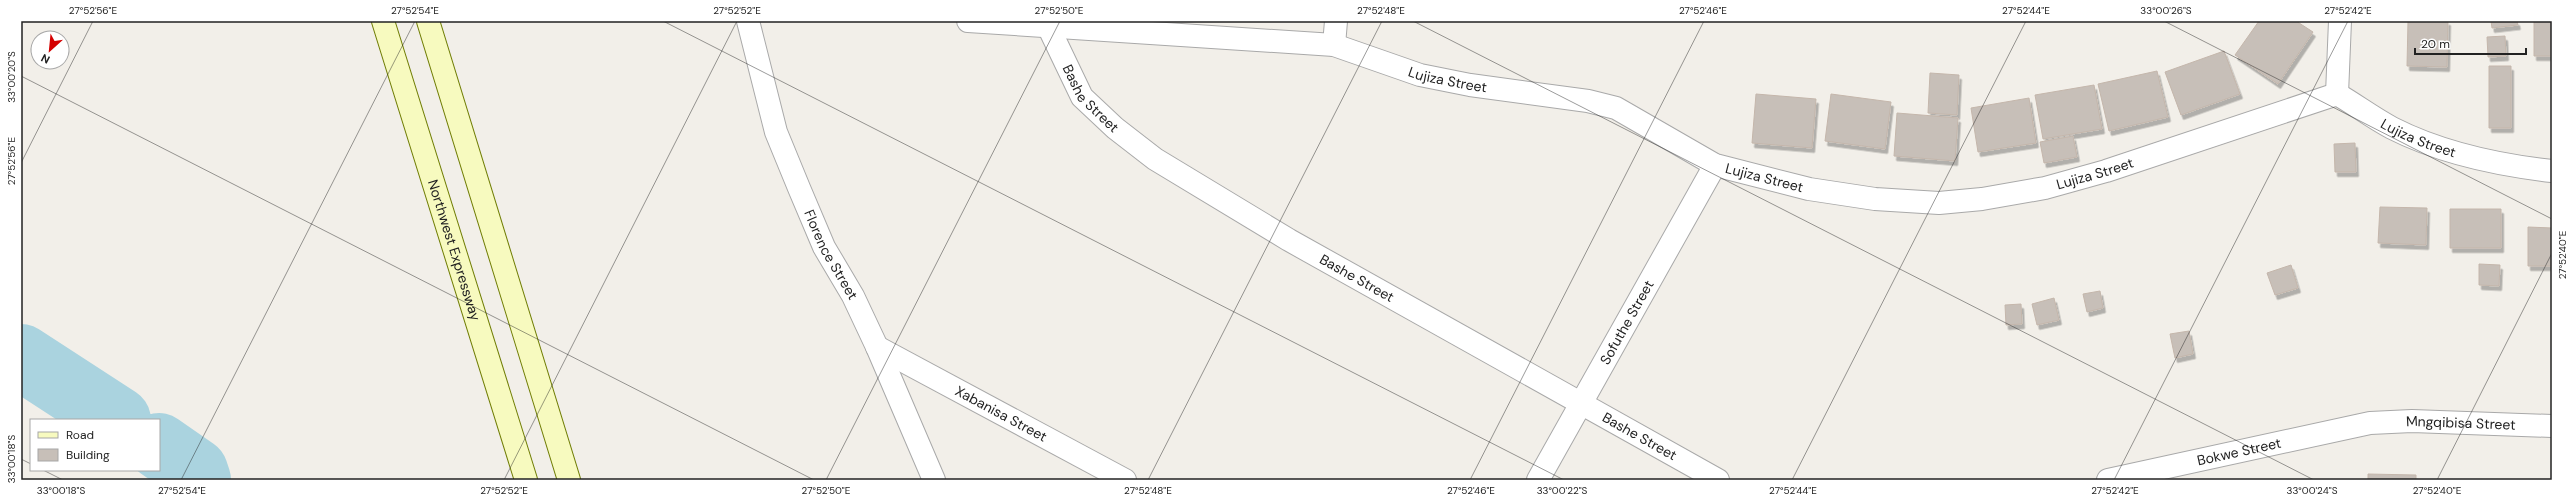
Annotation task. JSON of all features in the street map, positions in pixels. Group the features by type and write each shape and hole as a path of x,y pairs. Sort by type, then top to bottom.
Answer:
{"main road":[{"name":"Northwest Expressway","path":"383,21 526,480"},
{"path":"428,21 569,480"}],"street":[{"name":"Florence Street","path":"748,21 782,146 824,247 853,296 877,347 934,480"},
{"name":"Lujiza Street","path":"968,21 1048,24 1334,44 1420,75 1470,85 1588,101 1616,108 1715,165 1809,189 1875,199 1938,203 1982,199 2045,188 2106,171 2338,94 2392,128 2443,149 2500,163 2552,171"},
{"path":"1334,44 1336,21"},
{"path":"2338,94 2340,21"},
{"name":"Bashe Street","path":"1048,24 1082,97 1115,128 1155,159 1290,240 1718,480"},
{"name":"Sofuthe Street","path":"1538,480 1715,165"},
{"name":"Xabanisa Street","path":"877,347 1125,480"},
{"name":"Mngqibisa Street","path":"2370,423 2412,421 2552,426"},
{"name":"Bokwe Street","path":"2108,480 2370,423"}],"building":[{"path":"2259,21 2296,21 2313,32 2278,84 2235,55"},
{"path":"2408,21 2448,21 2447,67 2407,66"},
{"path":"2491,21 2517,21 2518,25 2492,28"},
{"path":"2534,21 2552,21 2552,56 2534,56"},
{"path":"2505,36 2506,56 2488,57 2487,37"},
{"path":"2224,51 2240,94 2181,115 2165,72"},
{"path":"2489,66 2511,66 2511,128 2489,128"},
{"path":"2157,71 2168,117 2109,131 2098,84"},
{"path":"1930,73 1959,75 1957,115 1928,113"},
{"path":"2094,85 2102,129 2043,139 2035,95"},
{"path":"1756,94 1816,99 1812,148 1752,143"},
{"path":"1831,94 1891,102 1885,149 1825,141"},
{"path":"2029,98 2036,143 1978,152 1971,108"},
{"path":"1897,113 1958,118 1955,161 1894,156"},
{"path":"2073,136 2077,157 2044,163 2040,142"},
{"path":"2355,143 2356,172 2335,172 2334,144"},
{"path":"2380,207 2427,208 2426,245 2378,243"},
{"path":"2450,209 2501,209 2501,248 2450,248"},
{"path":"2528,227 2552,228 2552,266 2528,266"},
{"path":"2479,264 2500,265 2499,286 2479,285"},
{"path":"2291,265 2298,288 2275,295 2267,273"},
{"path":"2100,291 2103,308 2087,312 2083,294"},
{"path":"2054,298 2059,320 2037,325 2032,304"},
{"path":"2021,304 2022,324 2006,325 2005,305"},
{"path":"2189,331 2193,354 2175,358 2170,334"},
{"path":"2368,474 2416,475 2416,480 2368,480"}],"waterway":[{"path":"21,357 116,419"},
{"path":"160,447 195,471 198,480"}]}
